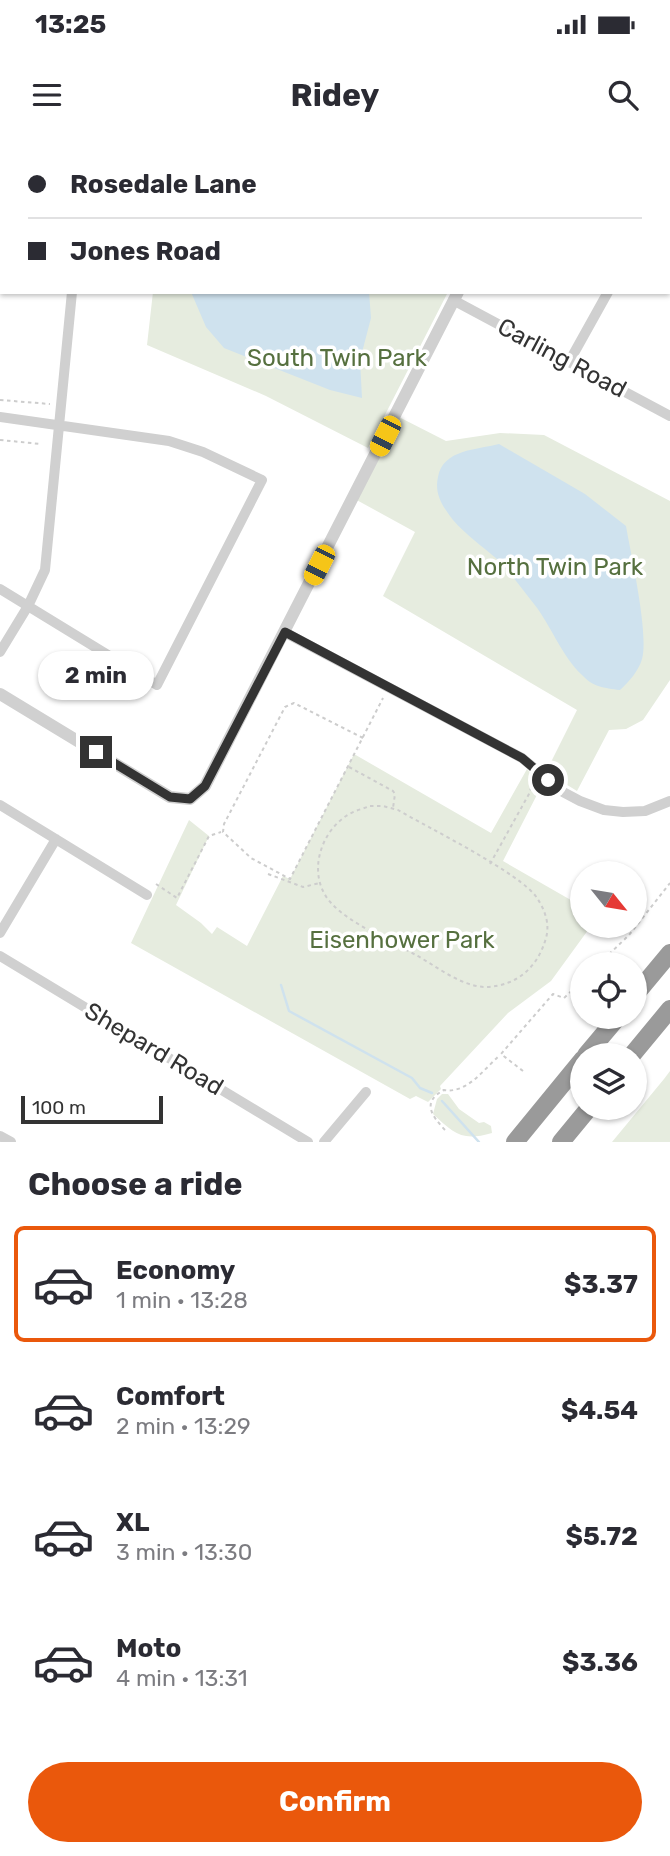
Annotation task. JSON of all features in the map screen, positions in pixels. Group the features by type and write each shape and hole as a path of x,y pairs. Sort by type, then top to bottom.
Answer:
{"highway":[{"path":"647,981 670,953"},
{"path":"642,1043 670,1009"},
{"path":"596,1043 608,1029"},
{"path":"515,1142 570,1074"},
{"path":"562,1142 579,1120"}],"street":[{"path":"0,652 28,606 45,570 72,294"},
{"path":"569,362 607,294"},
{"path":"0,694 170,797 190,799 205,786 456,296"},
{"name":"Carling Road","path":"456,296 569,362 670,416"},
{"path":"0,417 169,441 203,452 262,480 157,685 0,589"},
{"path":"285,632 522,758 563,792 604,810 645,811 670,801"},
{"path":"0,805 147,895"},
{"path":"0,933 56,839"},
{"name":"Shepard Road","path":"0,956 308,1142"},
{"path":"324,1142 366,1092"},
{"path":"0,1136 10,1142"}],"path":[{"path":"0,400 62,405"},
{"path":"0,440 41,444"},
{"path":"289,881 383,698"},
{"path":"223,832 224,824 285,707 294,703 363,738"},
{"path":"348,767 393,791 393,809"},
{"path":"490,863 529,794 537,771"},
{"path":"370,806 393,809 490,863 517,879 537,896 548,922 540,957 525,974 497,986 469,985 353,919 331,903 319,873 320,850 333,827 347,815 370,806"},
{"path":"223,832 251,858 289,881"},
{"path":"156,884 177,898 209,836 223,832"},
{"path":"268,874 303,887 321,882"},
{"path":"611,952 629,935 670,883"},
{"path":"445,1130 432,1117 430,1110 433,1099 444,1090 463,1088 500,1054 553,994 564,998 570,992"},
{"path":"500,1054 523,1071"}],"green space":[{"name":"South Twin Park","path":"153,294 447,294 368,448 266,396 147,345"},
{"name":"North Twin Park","path":"395,415 446,441 500,433 544,435 670,501 670,680 643,720 626,729 609,730 577,791 546,772 577,710 383,596 415,532 353,498"},
{"name":"Eisenhower Park","path":"354,754 491,833 527,769 542,785 503,861 570,900 570,938 582,938 551,981 508,1013 428,1102 416,1096 410,1099 131,943 189,820 209,836 176,905 212,934 217,927 247,946 283,876 290,879"},
{"path":"670,1071 670,1142 612,1142 630,1120 647,1120 647,1100"},
{"path":"442,1094 448,1094 459,1109 479,1123 484,1122 491,1126 492,1133 465,1136 447,1126 433,1114 437,1099"}],"water":[{"path":"192,294 369,294 371,318 360,360 362,398 330,390 224,348 206,327"},
{"path":"499,444 585,494 626,526 644,647 639,667 620,690 604,688 582,675 568,659 540,613 512,575 453,520 440,500 438,477 447,461 462,452"}],"waterway":[{"path":"281,985 289,1011 412,1078 420,1088 432,1093"},
{"path":"442,1101 479,1142"}],"route":[{"path":"96,752 170,797 190,799 205,786 285,632 522,758 548,780"}]}
